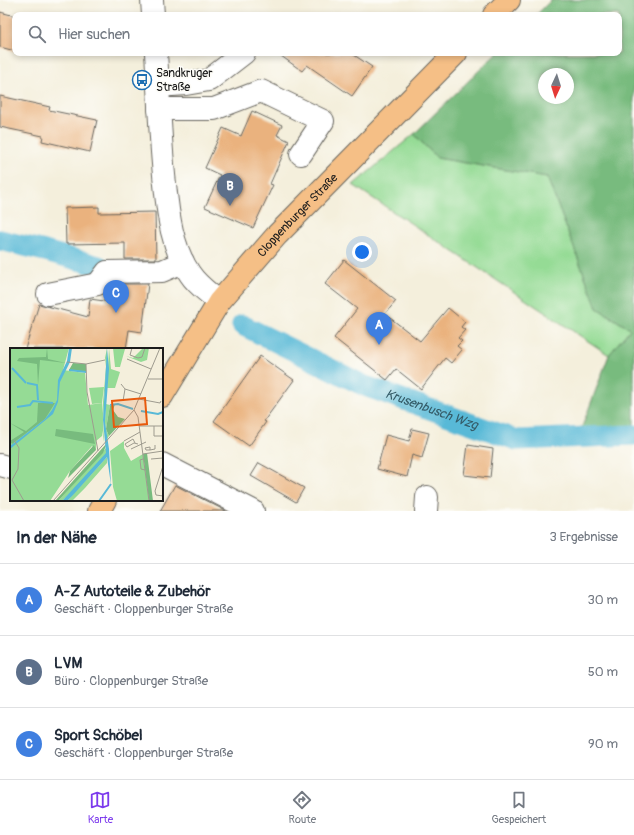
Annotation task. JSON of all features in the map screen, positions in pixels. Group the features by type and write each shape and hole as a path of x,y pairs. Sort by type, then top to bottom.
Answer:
{"main road":[{"path":"497,12 510,0"},
{"name":"Cloppenburger Straße","path":"163,394 219,302 277,235 332,177 453,56"},
{"path":"99,511 104,501"}],"street":[{"path":"152,0 153,12"},
{"path":"156,56 162,163 173,236 178,251 189,274 196,283 219,302"},
{"path":"158,86 186,84 209,80 240,56"},
{"path":"159,109 214,109 261,91 323,121 301,154"},
{"path":"48,294 98,284 107,272 162,271 183,262"},
{"path":"0,465 10,468"},
{"path":"163,465 253,511"}],"green space":[{"path":"551,0 634,0 634,432 580,432 609,355 630,329 597,308 547,177 437,158 414,134 494,56 622,56 622,12 539,12"},
{"path":"414,134 437,158 547,177 597,308 630,329 609,355 353,185"}],"building":[{"path":"0,12 12,15 12,50 0,47"},
{"path":"281,56 356,56 372,67 352,96 307,65 302,71"},
{"path":"0,96 50,107 49,110 97,120 90,152 42,141 43,136 0,127"},
{"path":"252,111 282,125 277,135 289,141 270,184 273,185 253,228 205,207 220,175 205,168 223,128 241,136"},
{"path":"99,207 99,213 155,212 156,259 125,259 125,243 66,244 65,208"},
{"path":"344,260 396,301 385,314 420,341 448,308 465,322 461,327 465,330 458,338 462,341 457,346 462,350 451,363 445,358 421,389 396,369 387,380 334,338 357,309 325,284"},
{"path":"113,284 148,284 142,332 129,330 126,348 25,348 39,304 88,317 90,299 111,302"},
{"path":"260,356 294,380 264,421 266,422 249,446 214,421"},
{"path":"412,429 429,433 422,458 412,455 407,477 377,469 386,435 409,441"},
{"path":"468,445 493,449 490,478 464,475"},
{"path":"259,463 304,488 296,502 251,476"},
{"path":"175,485 226,511 160,511"}],"waterway":[{"name":"Krusenbusch Wzg","path":"0,240 99,266"},
{"name":"Krusenbusch Wzg","path":"242,325 365,386 517,440 634,435"}],"place":[{"name":"Sandkruger Straße","path":"142,80"},
{"name":"LVM","path":"230,206"},
{"name":"Sport Schöbel","path":"116,313"},
{"name":"A-Z Autoteile & Zubehör","path":"379,345"}]}
